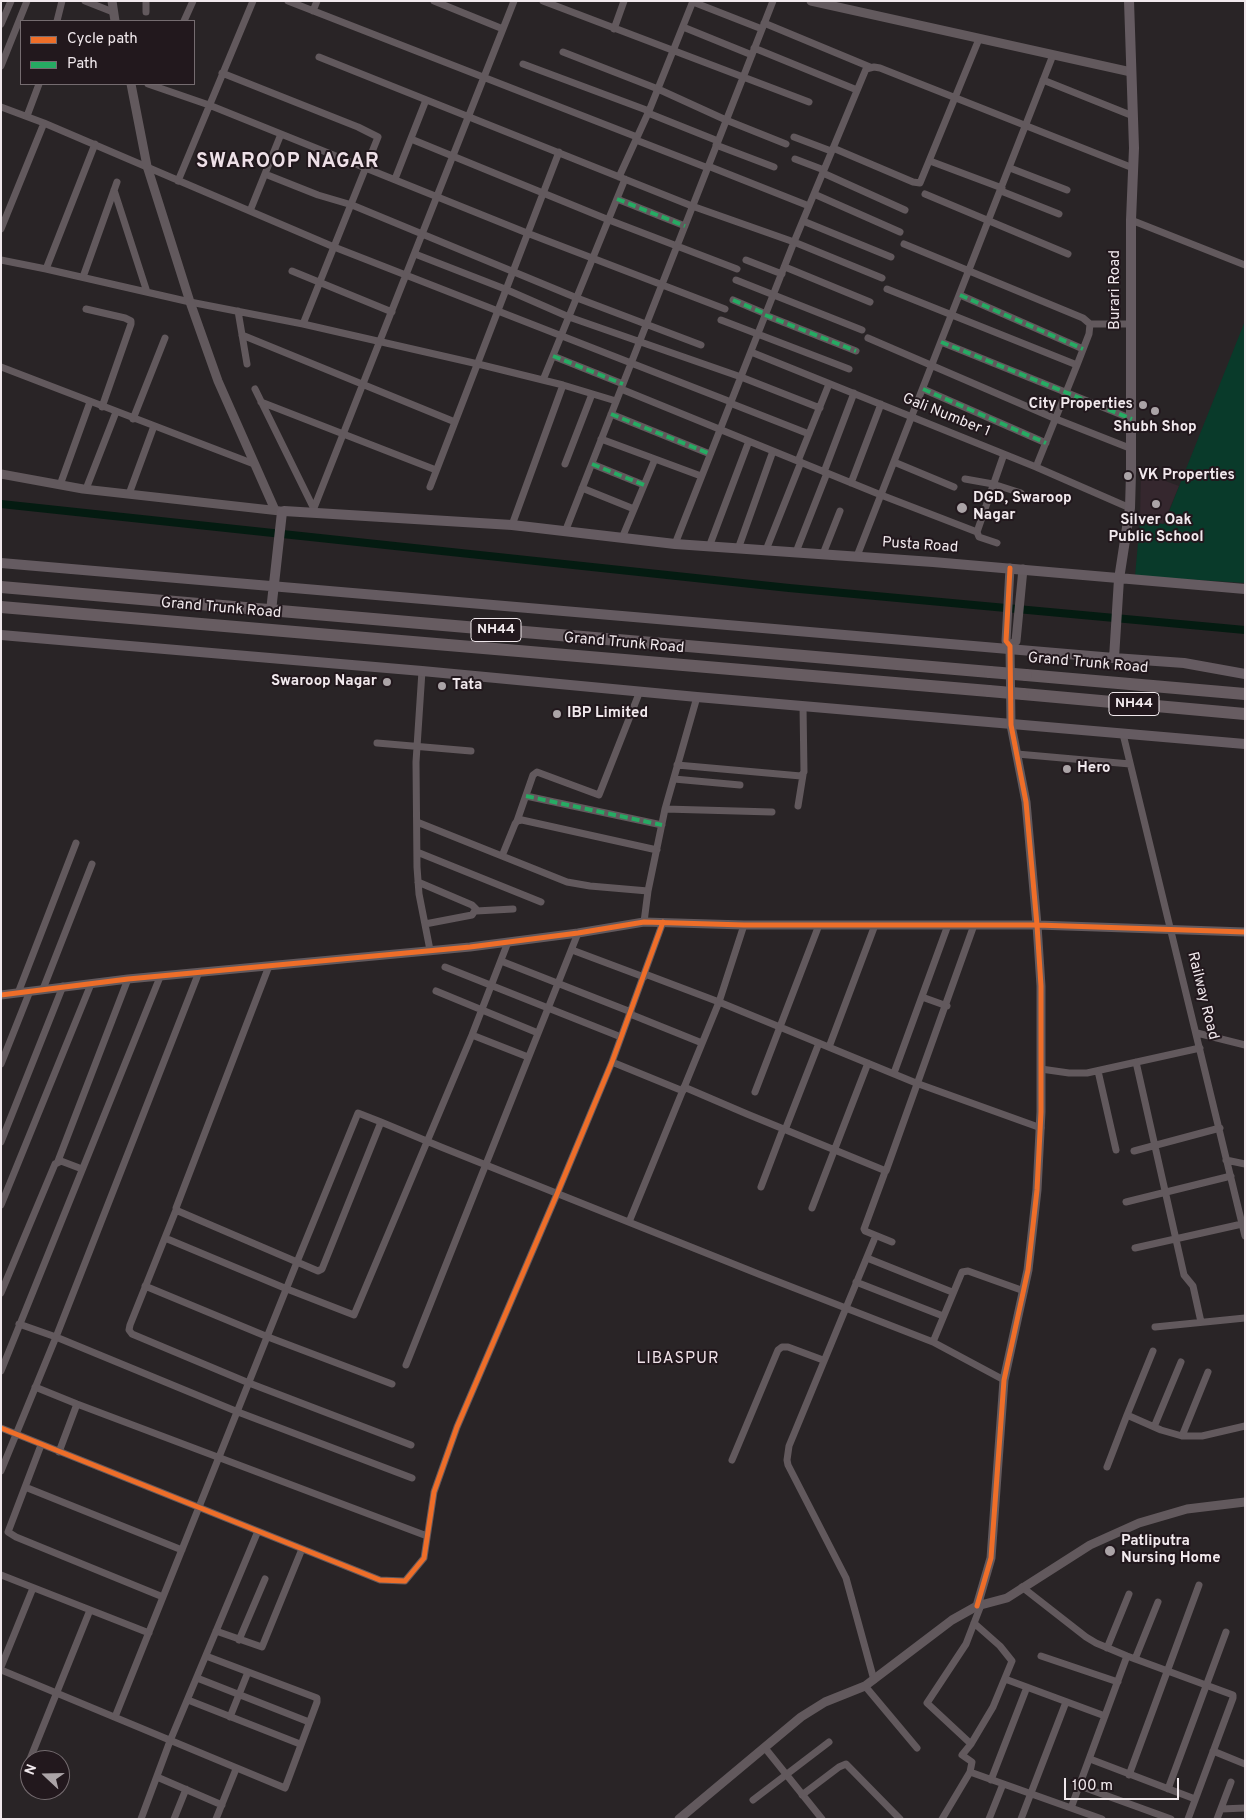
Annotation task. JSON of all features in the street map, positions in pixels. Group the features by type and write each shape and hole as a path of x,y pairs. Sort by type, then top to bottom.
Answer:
{"highway":[{"name":"Grand Trunk Road","path":"1,588 1245,694"},
{"name":"Grand Trunk Road","path":"1,607 1245,714"}],"main road":[{"name":"Burari Road","path":"1114,658 1119,579 1130,508 1132,448 1131,220 1133,116 1129,1"},
{"name":"Pusta Road","path":"280,515 313,511 512,525 709,547 1023,569 1245,589"},
{"path":"271,610 280,515"},
{"path":"1,563 1184,663 1245,674"},
{"path":"1,635 422,670 697,697 1245,744"}],"street":[{"path":"1,24 11,1"},
{"path":"20,20 28,1"},
{"path":"57,20 62,1"},
{"path":"85,1 114,17"},
{"path":"112,1 114,17"},
{"path":"146,1 146,12"},
{"path":"184,20 192,1"},
{"path":"178,181 253,1"},
{"path":"288,1 809,206"},
{"path":"313,11 317,1"},
{"path":"434,1 503,30"},
{"path":"313,511 514,1"},
{"path":"543,1 809,102"},
{"path":"614,29 624,1"},
{"path":"543,380 609,220 636,138 693,1 870,67 880,68 1133,168"},
{"path":"565,532 773,1"},
{"path":"811,1 1132,72"},
{"path":"1,66 20,20"},
{"path":"683,28 753,51 857,90"},
{"path":"794,137 917,183 922,180 979,39"},
{"path":"563,52 658,89 726,120 786,144"},
{"path":"857,556 1053,55"},
{"path":"319,57 692,206 794,242 882,278"},
{"path":"523,64 648,112 774,167"},
{"path":"675,544 823,171 864,72 870,67"},
{"path":"222,73 378,136 367,168 303,324"},
{"path":"1043,80 1133,116"},
{"path":"27,116 39,85"},
{"path":"130,85 147,166 190,302 218,381 254,464 280,515"},
{"path":"158,85 527,233 725,309"},
{"path":"395,179 426,100"},
{"path":"1,106 147,166 334,247 497,309 809,434"},
{"path":"1,229 44,123"},
{"path":"250,211 281,134"},
{"path":"411,139 609,220 738,269"},
{"path":"46,269 95,144"},
{"path":"430,487 559,152"},
{"path":"795,159 905,210"},
{"path":"930,161 1059,214"},
{"path":"1010,168 1067,190"},
{"path":"264,174 318,195 352,205 577,298 701,345"},
{"path":"83,277 117,182"},
{"path":"114,190 147,292"},
{"path":"814,194 900,232"},
{"path":"925,194 1068,254"},
{"path":"617,199 685,226"},
{"path":"1131,220 1245,265"},
{"path":"803,221 891,257"},
{"path":"904,244 1083,318 1090,324 1131,324"},
{"path":"415,254 506,289 569,317 741,377 820,408"},
{"path":"1,260 190,302 303,324 478,364 563,385 616,401"},
{"path":"746,260 783,270 870,302"},
{"path":"292,270 392,312"},
{"path":"736,280 862,330"},
{"path":"887,289 1077,365"},
{"path":"960,295 1083,349"},
{"path":"733,300 856,351"},
{"path":"86,309 131,321 102,406"},
{"path":"238,311 247,364"},
{"path":"721,320 849,368"},
{"path":"1036,467 1067,392 1090,324"},
{"path":"242,335 454,422"},
{"path":"133,419 164,338"},
{"path":"868,338 1056,419 1132,448"},
{"path":"941,342 1132,419"},
{"name":"Gali Number 1","path":"751,352 1036,467 1130,508"},
{"path":"553,356 720,429 977,532 979,537 997,543"},
{"path":"1,367 254,464"},
{"path":"766,550 829,384"},
{"path":"512,525 563,385"},
{"path":"255,389 313,511"},
{"path":"923,389 1046,443"},
{"path":"796,552 854,393"},
{"path":"565,464 592,394"},
{"path":"60,485 90,402"},
{"path":"261,402 436,470"},
{"path":"851,483 881,404"},
{"path":"86,489 116,412"},
{"path":"611,414 710,454"},
{"path":"129,494 154,426"},
{"path":"601,439 701,476"},
{"path":"709,547 750,441"},
{"path":"738,549 773,451"},
{"path":"977,532 1004,454"},
{"path":"622,538 655,459"},
{"path":"894,462 954,487"},
{"path":"592,464 644,485"},
{"path":"1,474 86,489 280,515"},
{"path":"965,479 993,484 1022,493"},
{"path":"582,488 634,510"},
{"path":"823,554 840,510"},
{"path":"971,1744 927,1703 966,1644 974,1623 991,1558 1004,1380 1024,1291 1037,1190 1040,1128 1042,986 1026,802 1011,725 1010,648 1006,641 1010,568"},
{"path":"1010,648 1016,641 1023,569"},
{"path":"422,670 417,746 417,852 418,882 430,950"},
{"path":"502,856 533,775 537,772 599,795 640,691"},
{"path":"644,922 648,891 665,809 697,697"},
{"path":"798,806 803,775 803,706"},
{"name":"Railway Road","path":"1123,734 1172,929 1245,1236"},
{"path":"377,743 472,751"},
{"path":"1017,754 1130,764"},
{"path":"677,765 803,775"},
{"path":"674,779 740,785"},
{"path":"526,796 662,825"},
{"path":"665,809 772,812"},
{"path":"517,821 526,820 657,850"},
{"path":"417,822 567,882 648,891"},
{"path":"18,993 76,843"},
{"path":"417,852 541,902"},
{"path":"43,989 92,864"},
{"path":"418,882 472,905 476,908 476,911"},
{"path":"425,924 472,915 476,911 513,910"},
{"path":"1,995 128,979 508,942 644,922 744,925 1037,925 1245,932"},
{"path":"1,1428 380,1580 402,1581 424,1558 434,1492 457,1427 612,1062 663,922"},
{"path":"629,1222 719,1002 744,925"},
{"path":"755,1092 819,925"},
{"path":"829,1047 876,925"},
{"path":"894,1074 948,925"},
{"path":"892,1242 866,1232 864,1229 947,1006 974,925"},
{"path":"406,1365 578,933"},
{"path":"165,1238 354,1315 428,1142 508,942"},
{"path":"572,950 719,1002 894,1074 1040,1128"},
{"path":"500,961 702,1044"},
{"path":"269,966 129,1328 132,1334 249,1383 411,1445"},
{"path":"446,967 621,1037"},
{"path":"1,1471 56,1337 199,972"},
{"path":"1,1372 160,977"},
{"path":"1,1293 58,1161 128,979"},
{"path":"1,1206 91,984"},
{"path":"1,1142 63,986"},
{"path":"1,1064 30,991"},
{"path":"436,991 538,1033"},
{"path":"922,997 947,1006"},
{"path":"1197,1033 1245,1045"},
{"path":"472,1035 528,1057"},
{"path":"761,1186 818,1043"},
{"path":"1041,1069 1069,1073 1098,1071 1200,1048"},
{"path":"612,1062 684,1089 885,1172"},
{"path":"1136,1062 1184,1275 1193,1286 1201,1322"},
{"path":"812,1208 868,1063"},
{"path":"1098,1071 1116,1150"},
{"path":"115,1718 358,1113 557,1194 933,1342 1004,1380"},
{"path":"176,1210 297,1262 319,1271 322,1270 381,1122"},
{"path":"1134,1151 1220,1128"},
{"path":"1226,1160 1245,1164"},
{"path":"58,1161 82,1169"},
{"path":"1126,1202 1231,1176"},
{"path":"1135,1248 1242,1224"},
{"path":"874,1240 823,1360 789,1446 787,1460 846,1578 874,1680"},
{"path":"867,1258 952,1292"},
{"path":"933,1342 952,1292 964,1271 1024,1291"},
{"path":"856,1282 943,1316"},
{"path":"145,1286 392,1384"},
{"path":"1155,1327 1245,1318"},
{"path":"20,1324 238,1412 412,1478"},
{"path":"732,1460 778,1350 782,1347 788,1347 823,1360"},
{"path":"1107,1467 1153,1351"},
{"path":"1154,1427 1181,1362"},
{"path":"1182,1436 1208,1372"},
{"path":"35,1387 427,1536"},
{"path":"59,1452 78,1404"},
{"path":"1127,1415 1154,1427 1182,1436 1202,1436 1245,1426"},
{"path":"42,1444 9,1529 10,1534 164,1597"},
{"path":"25,1487 182,1550"},
{"path":"679,1819 801,1717 815,1708 865,1686 952,1620 979,1605 1007,1598 1090,1545 1139,1523 1187,1509 1245,1502"},
{"path":"141,1819 170,1741 258,1531"},
{"path":"216,1631 262,1647 302,1549"},
{"path":"1,1575 149,1634"},
{"path":"239,1640 265,1579"},
{"path":"1129,1775 1200,1586"},
{"path":"1022,1587 1086,1637 1107,1648 1234,1696 1188,1819"},
{"path":"33,1588 1,1669 285,1788 317,1698 206,1656"},
{"path":"1107,1648 1129,1594"},
{"path":"1135,1659 1158,1602"},
{"path":"34,1750 90,1610"},
{"path":"942,1819 970,1772 972,1762 962,1755 971,1744 993,1707 1012,1661 1000,1646 974,1623"},
{"path":"1168,1790 1226,1632"},
{"path":"1041,1656 1118,1682"},
{"path":"1071,1808 1127,1656"},
{"path":"230,1717 248,1672"},
{"path":"197,1678 309,1722"},
{"path":"1005,1679 1106,1716"},
{"path":"865,1686 917,1748"},
{"path":"991,1780 1027,1687"},
{"path":"188,1700 300,1744"},
{"path":"1021,1819 1066,1702"},
{"path":"753,1800 828,1742"},
{"path":"765,1748 822,1819"},
{"path":"1213,1751 1245,1764"},
{"path":"1090,1759 1195,1800"},
{"path":"802,1795 839,1767 846,1764 900,1819"},
{"path":"216,1819 236,1769"},
{"path":"970,1772 1071,1808 1080,1815 1102,1819"},
{"path":"157,1777 222,1804"},
{"path":"1217,1819 1231,1782"},
{"path":"989,1819 1003,1784"},
{"path":"1080,1786 1171,1819"},
{"path":"174,1819 186,1789"},
{"path":"1221,1808 1245,1808"}],"shaded area":[{"name":"Silver Oak Public School","path":"1141,472 1179,486 1163,524 1140,521"}],"green space":[{"path":"1245,321 1245,583 1135,576 1140,521 1164,524"}],"waterway":[{"path":"1,504 789,588 1245,630"}],"marked path":[{"path":"617,199 685,226"},
{"path":"960,295 1083,349"},
{"path":"733,300 766,314"},
{"path":"765,315 856,351"},
{"path":"941,342 1132,419"},
{"path":"553,356 623,384"},
{"path":"923,389 1046,443"},
{"path":"611,414 710,454"},
{"path":"592,464 644,485"},
{"path":"526,796 662,825"}],"cycle path":[{"path":"977,1606 991,1558 1004,1380 1028,1270 1037,1190 1041,1112 1041,986 1037,925 1026,802 1011,725 1010,646 1006,641 1010,568"},
{"path":"1,995 128,979 470,947 578,933 644,922 744,925 1037,925 1245,932"},
{"path":"1,1428 380,1580 405,1581 424,1558 434,1492 457,1427 612,1062 663,922"}],"place":[{"name":"City Properties","path":"1143,405"},
{"name":"Shubh Shop","path":"1155,411"},
{"name":"VK Properties","path":"1128,476"},
{"name":"Silver Oak Public School","path":"1156,504"},
{"name":"DGD, Swaroop Nagar","path":"962,508"},
{"name":"Swaroop Nagar","path":"387,682"},
{"name":"Tata","path":"442,686"},
{"name":"IBP Limited","path":"557,714"},
{"name":"Hero","path":"1067,769"},
{"name":"Patliputra Nursing Home","path":"1110,1551"}],"district":[{"name":"SWAROOP NAGAR","path":"288,163"},
{"name":"LIBASPUR","path":"678,1360"}]}
